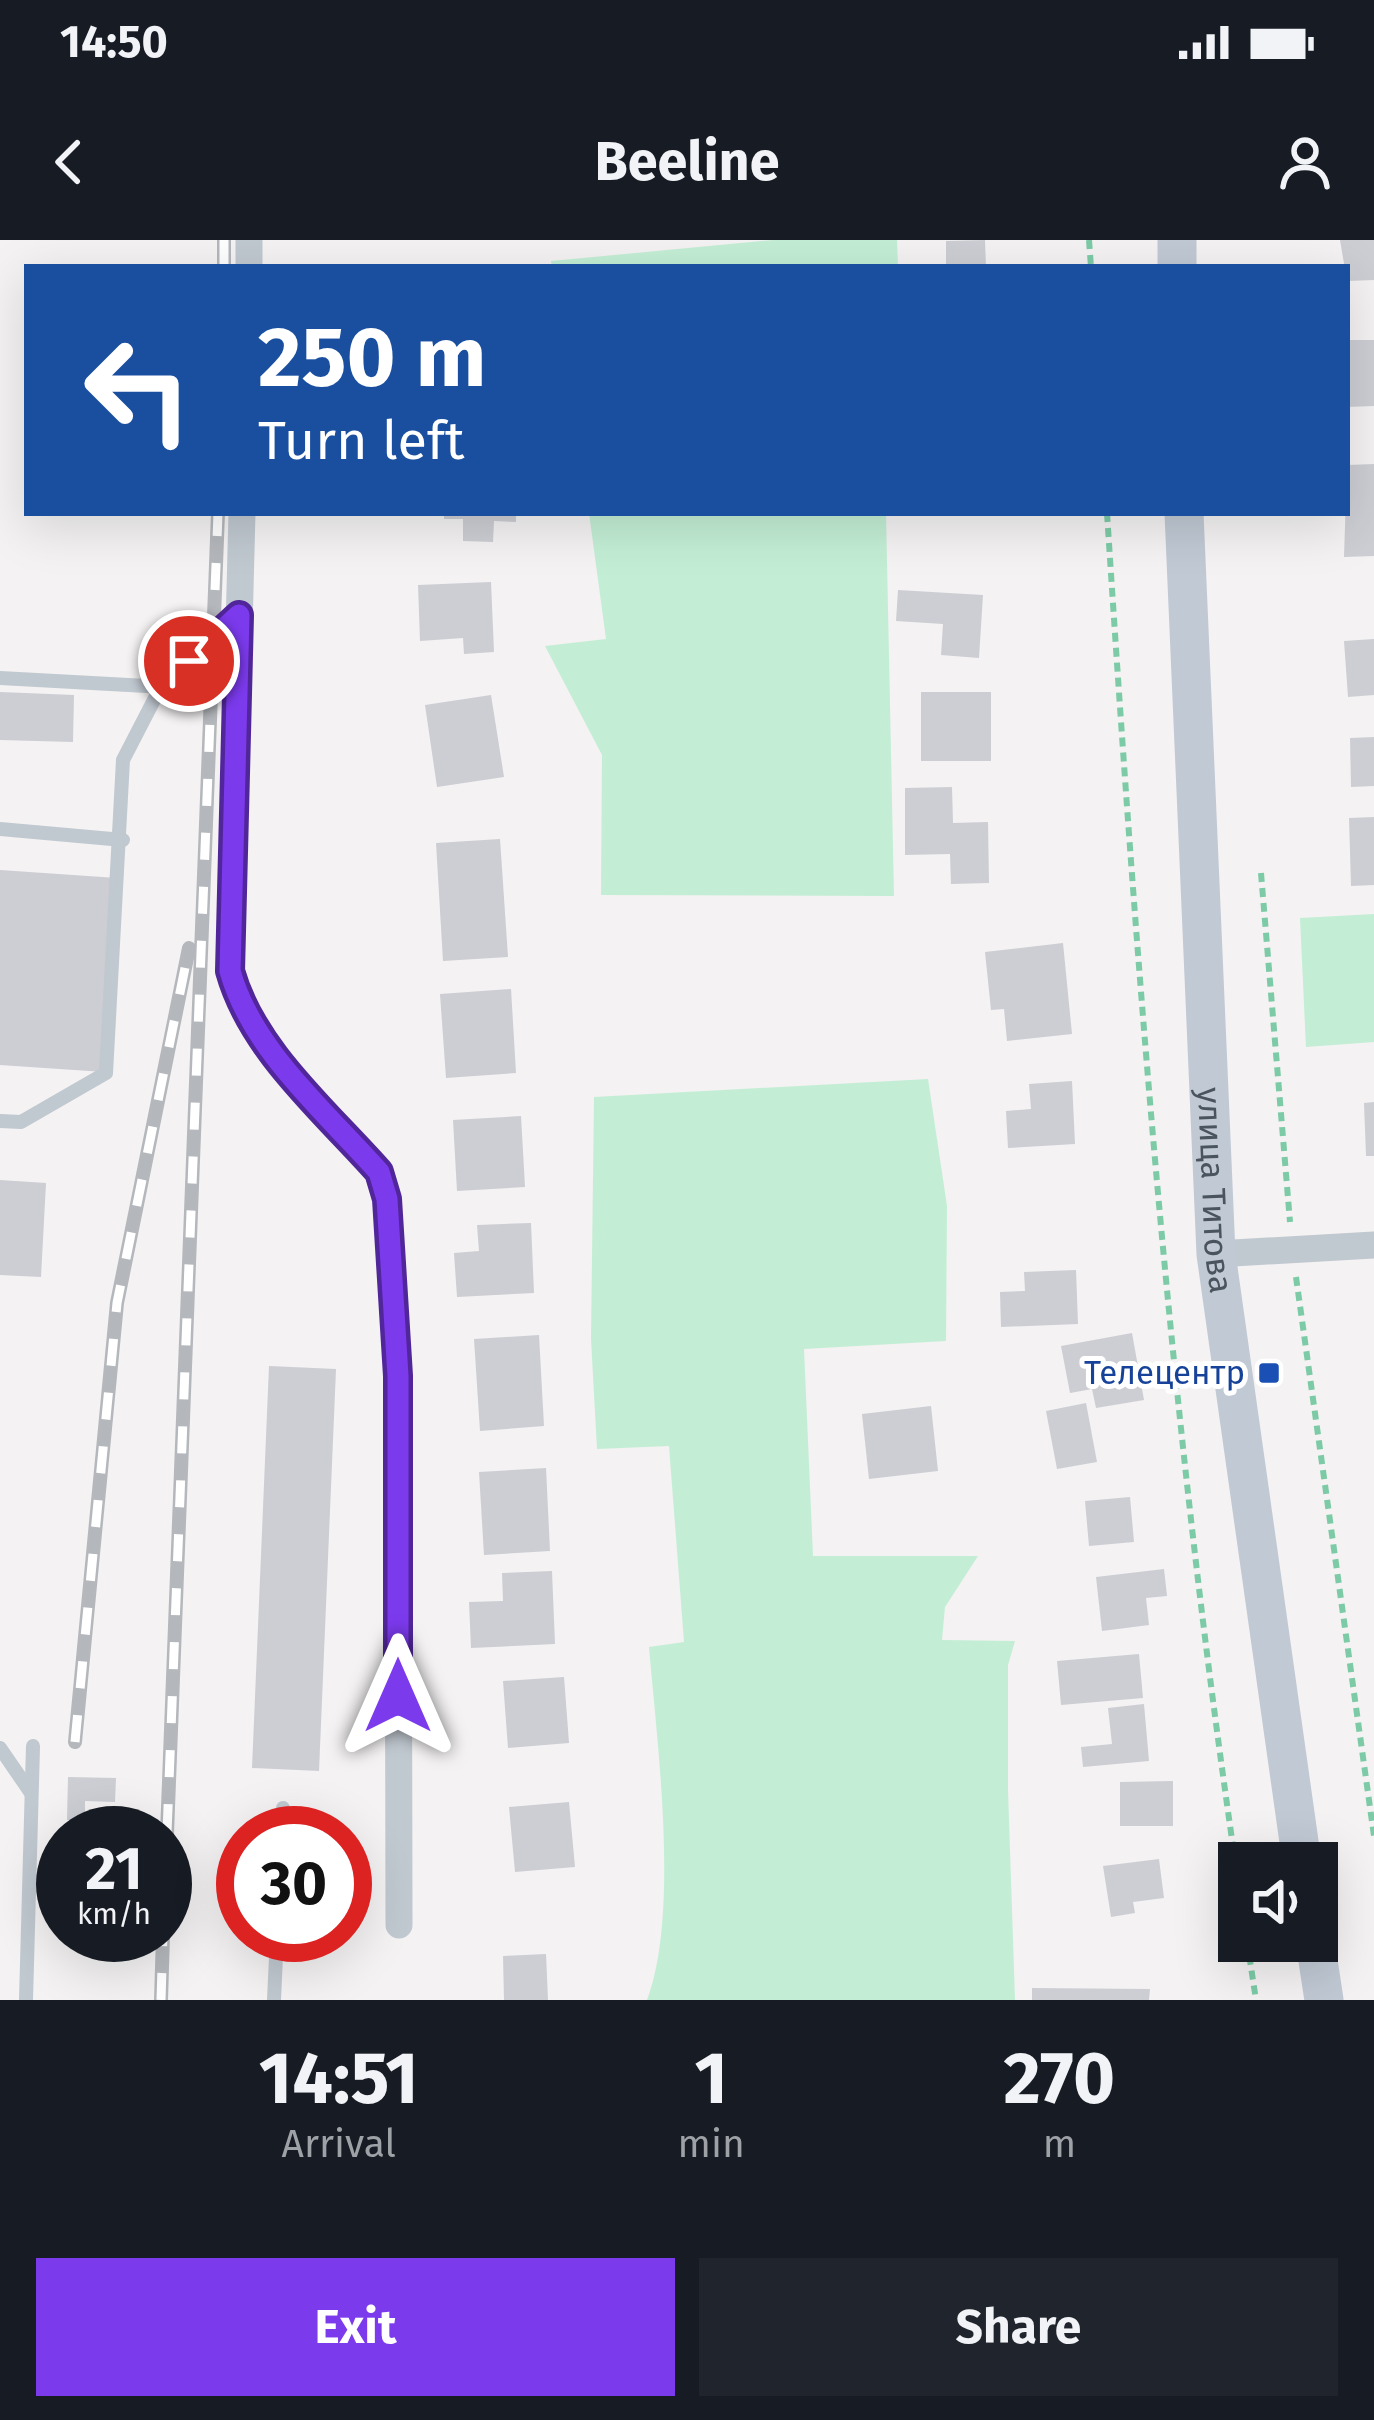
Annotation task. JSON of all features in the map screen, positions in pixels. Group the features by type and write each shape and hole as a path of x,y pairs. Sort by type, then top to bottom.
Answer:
{"main road":[{"name":"улица Титова","path":"1184,516 1216,1254 1299,1842"},
{"path":"1318,1962 1324,2000"}],"street":[{"path":"242,516 230,971 239,1004 263,1041 379,1172 387,1199 398,1376 399,1925"},
{"path":"1216,1254 1374,1245"}],"lane":[{"path":"0,1121 21,1122 106,1073 123,840 123,760 165,687 239,615"},
{"path":"0,678 165,687"},
{"path":"0,829 123,840"},
{"path":"26,2000 33,1747"},
{"path":"0,1748 32,1794"},
{"path":"274,2000 276,1962"}],"path":[{"path":"1107,516 1172,1352 1206,1665 1232,1842"},
{"path":"1262,873 1292,1250 1374,1836"},
{"path":"1250,1962 1256,2000"}],"green space":[{"path":"773,240 897,240 898,264 552,264"},
{"path":"589,516 886,516 894,896 601,895 602,755 545,646 606,639"},
{"path":"1374,914 1374,1042 1306,1047 1300,918"},
{"path":"928,1079 947,1206 946,1341 804,1349 813,1556 978,1556 945,1607 942,1640 1015,1641 1008,1665 1008,1790 1015,2000 647,2000 657,1964 664,1875 649,1647 684,1642 669,1446 597,1449 591,1339 594,1097"}],"building":[{"path":"985,240 986,264 946,264 946,241"},
{"path":"1340,240 1374,240 1374,280 1350,281 1350,264 1344,264"},
{"path":"1350,340 1374,340 1374,406 1350,407"},
{"path":"1374,464 1374,556 1344,557 1350,465"},
{"path":"516,516 516,522 494,521 493,542 463,541 463,519 444,519"},
{"path":"491,582 494,652 464,654 463,638 420,641 418,585"},
{"path":"898,590 983,595 979,658 941,655 943,624 896,621"},
{"path":"1374,639 1374,695 1348,697 1344,641"},
{"path":"0,692 74,695 73,742 0,740"},
{"path":"921,692 991,692 991,761 921,761"},
{"path":"491,695 504,777 437,787 425,705"},
{"path":"1374,737 1374,786 1351,787 1350,738"},
{"path":"952,787 953,823 988,822 989,883 951,884 950,854 905,855 905,788"},
{"path":"1374,817 1374,885 1351,886 1349,818"},
{"path":"500,839 508,957 443,961 436,843"},
{"path":"0,870 117,878 104,1072 0,1065"},
{"path":"1063,943 1072,1034 1007,1041 1004,1009 991,1010 985,952"},
{"path":"511,989 516,1073 446,1078 440,994"},
{"path":"1072,1081 1075,1144 1008,1148 1006,1111 1031,1109 1029,1084"},
{"path":"1374,1102 1374,1156 1366,1156 1364,1103"},
{"path":"521,1116 525,1187 457,1191 453,1120"},
{"path":"0,1180 46,1183 41,1277 0,1275"},
{"path":"531,1223 534,1293 457,1297 454,1253 479,1251 477,1225"},
{"path":"1076,1270 1078,1324 1001,1327 1000,1292 1025,1291 1024,1272"},
{"path":"1132,1333 1144,1400 1096,1408 1092,1389 1070,1393 1061,1346"},
{"path":"539,1335 544,1426 480,1431 474,1339"},
{"path":"269,1366 336,1369 319,1771 252,1768"},
{"path":"1086,1403 1097,1462 1057,1469 1046,1411"},
{"path":"931,1406 938,1471 869,1479 862,1414"},
{"path":"546,1468 550,1551 484,1555 479,1472"},
{"path":"1130,1497 1134,1542 1089,1546 1085,1501"},
{"path":"1164,1569 1167,1596 1146,1598 1149,1625 1102,1631 1096,1577"},
{"path":"552,1571 555,1644 471,1648 469,1602 503,1601 502,1573"},
{"path":"1139,1654 1143,1698 1061,1705 1057,1661"},
{"path":"564,1677 569,1743 508,1748 503,1681"},
{"path":"1144,1704 1149,1761 1083,1767 1081,1747 1112,1744 1108,1708"},
{"path":"68,1777 116,1778 115,1802 67,1806"},
{"path":"1173,1781 1173,1826 1120,1826 1120,1782"},
{"path":"569,1802 575,1867 515,1872 509,1807"},
{"path":"1159,1859 1164,1898 1133,1902 1135,1913 1111,1917 1103,1866"},
{"path":"546,1954 548,2000 504,2000 503,1956"},
{"path":"1032,1988 1150,1989 1149,2000 1032,2000"}],"railway":[{"path":"224,240 224,264"},
{"path":"168,1806 218,516"},
{"path":"75,1742 117,1303 189,948"},
{"path":"161,2000 162,1962"}],"place":[{"name":"Телецентр","path":"1269,1373"}],"route":[{"path":"189,661 239,615 230,971 239,1004 263,1041 379,1172 387,1199 398,1376 398,1696"}]}
